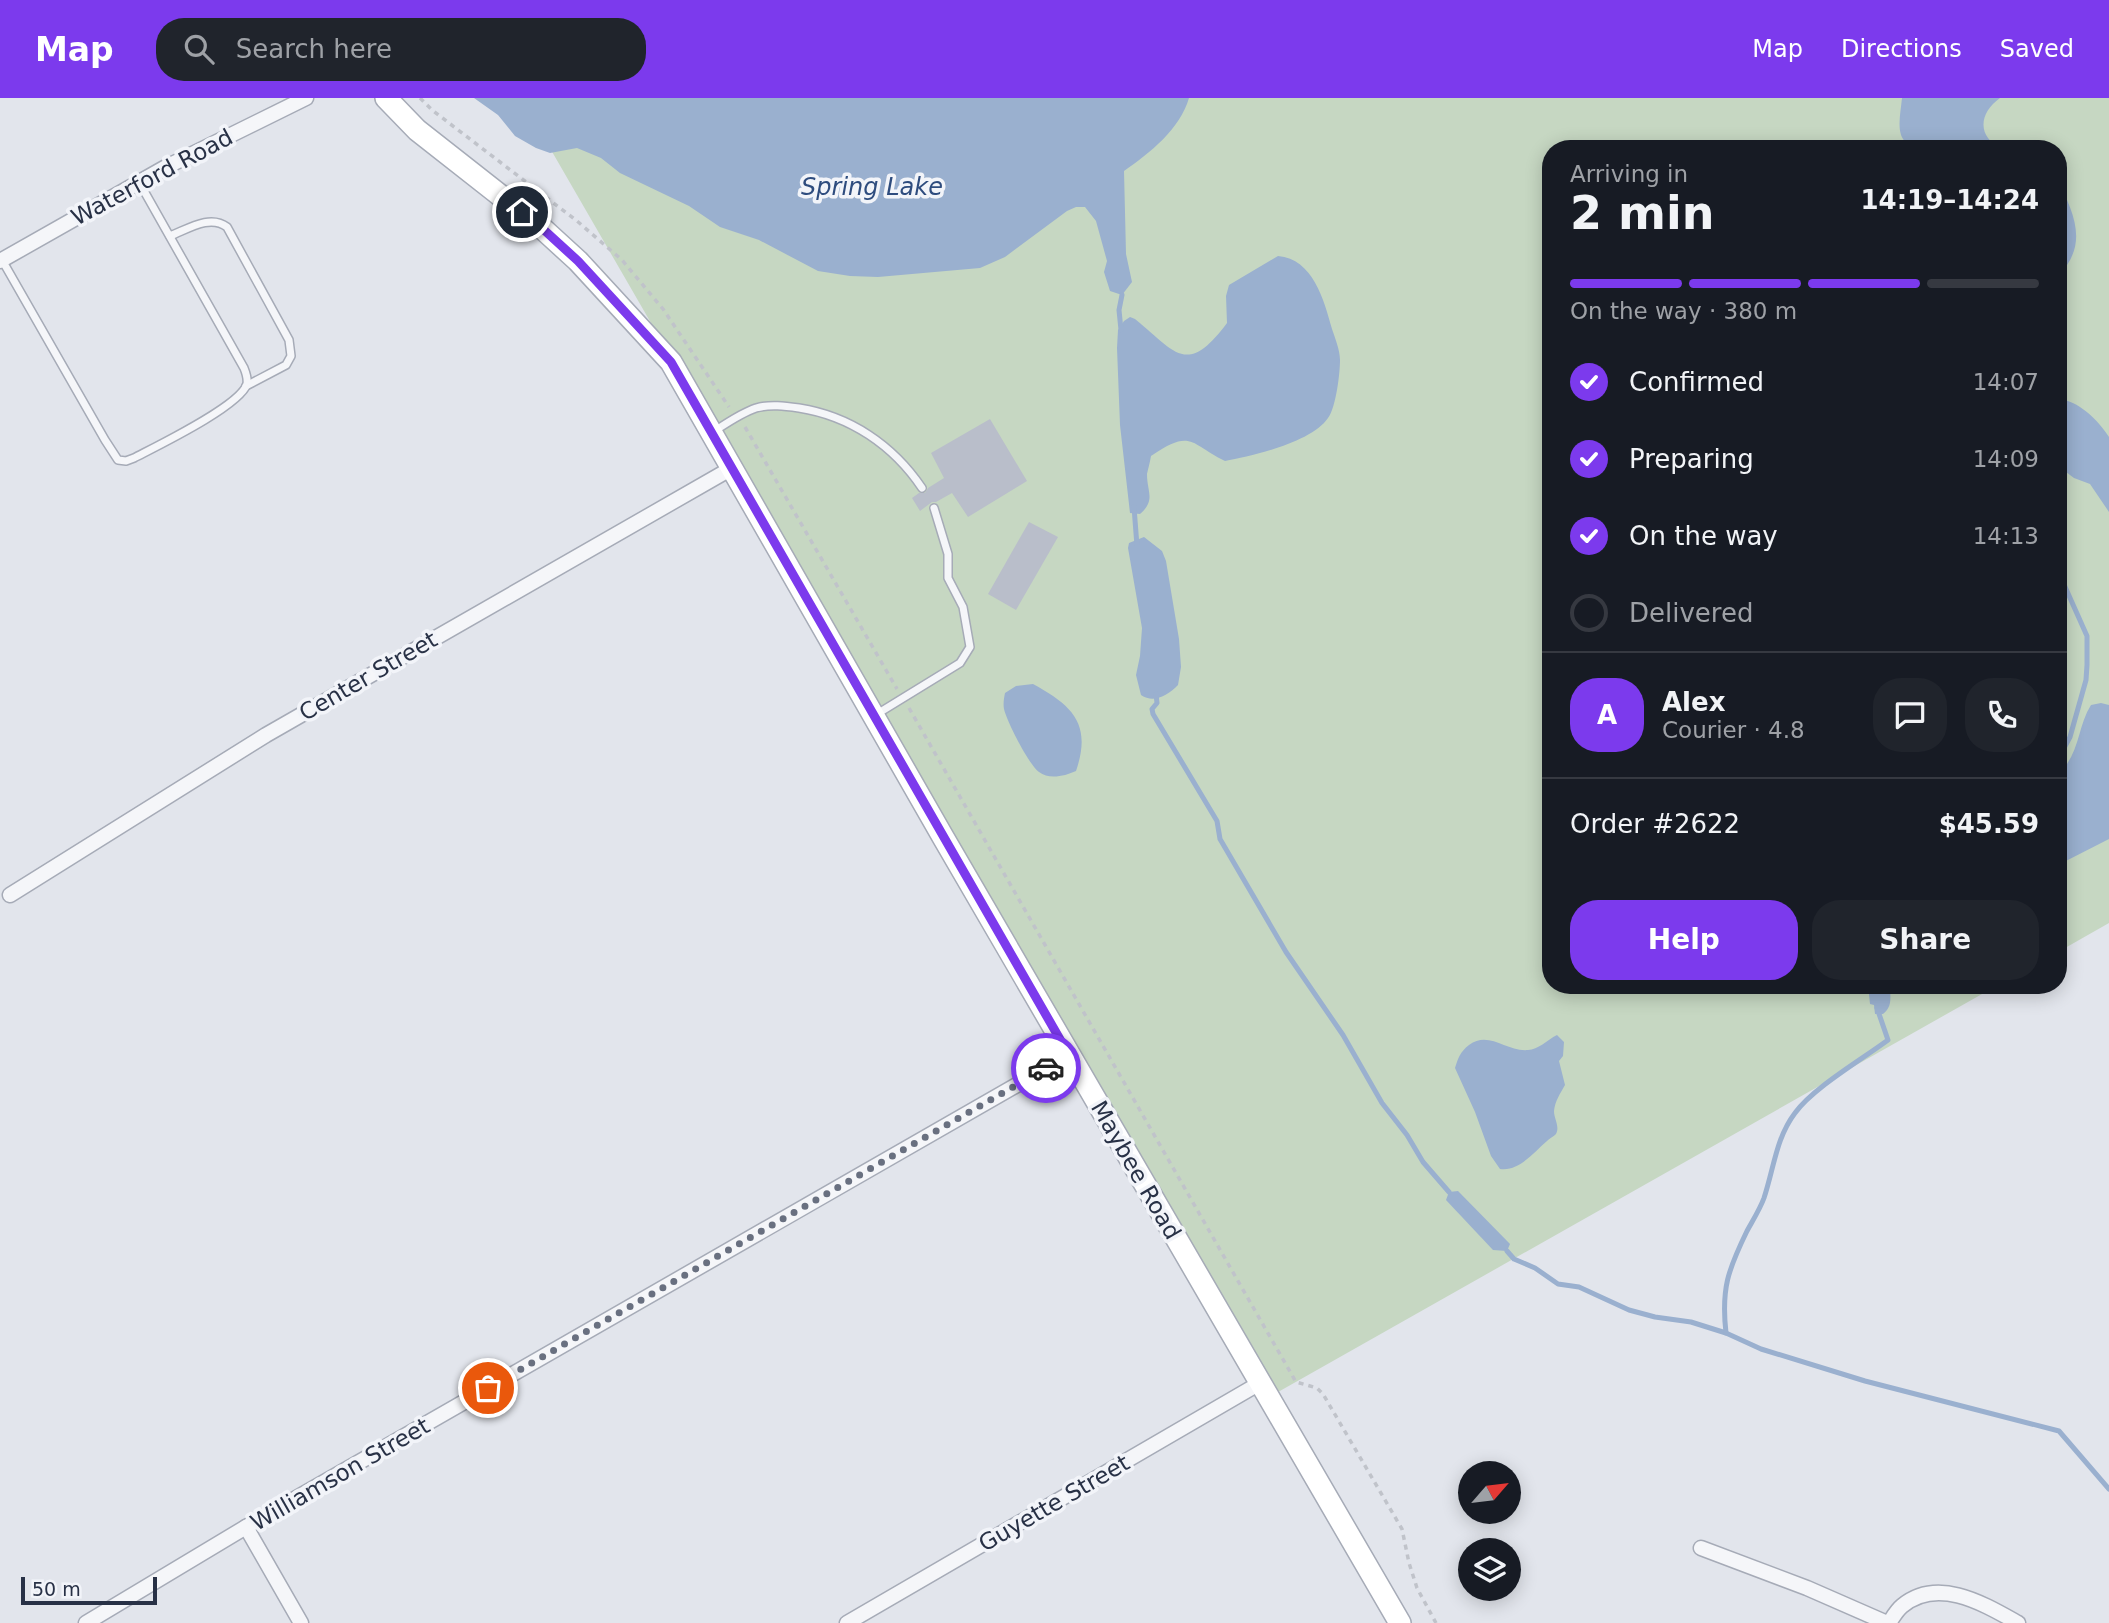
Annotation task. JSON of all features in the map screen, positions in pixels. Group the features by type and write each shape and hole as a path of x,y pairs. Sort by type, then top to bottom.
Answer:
{"main road":[{"name":"Maybee Road","path":"386,98 416,131 543,229 578,261 671,362 873,716 1400,1623"}],"street":[{"name":"Waterford Road","path":"1,261 139,182 306,98"},
{"name":"Center Street","path":"10,895 266,735 732,468"},
{"name":"Williamson Street","path":"86,1623 246,1528 1069,1055"},
{"name":"Guyette Street","path":"847,1623 1260,1383"},
{"path":"246,1528 301,1623"},
{"path":"1700,1548 1807,1588 1888,1623 1901,1606 1915,1598 1948,1592 1981,1602 2018,1623"}],"lane":[{"path":"1,261 118,460 134,458 209,417 239,396 246,386 244,368 139,182"},
{"path":"170,236 208,221 218,222 228,228 289,340 292,356 286,365 246,386"},
{"path":"713,432 757,408 782,405 838,417 890,450 922,488"},
{"path":"873,716 960,663 970,647 963,607 948,579 948,554 934,508"}],"path":[{"path":"420,98 622,260 663,309 748,430 1296,1382 1317,1388 1323,1394 1402,1529 1417,1588 1436,1623"}],"green space":[{"path":"521,98 2109,98 2109,923 2067,947 2067,140 1542,140 1542,994 1982,994 1271,1396"}],"water":[{"name":"Spring Lake","path":"474,98 1189,98 1171,130 1154,148 1124,171 1126,254 1132,282 1122,295 1110,291 1104,272 1107,261 1096,221 1085,207 1067,211 1005,257 980,268 878,277 818,271 759,240 720,227 689,206 620,173 601,158 577,148 550,153 536,148 515,136 498,115"},
{"path":"1902,98 2000,98 1985,118 1985,132 1990,140 1904,140 1900,123"},
{"path":"2067,199 2076,228 2074,252 2068,264"},
{"path":"1278,256 1300,265 1315,283 1337,344 1340,360 1338,381 1328,418 1320,427 1296,441 1266,452 1225,461 1190,442 1183,441 1165,447 1151,456 1147,474 1150,496 1148,504 1140,514 1130,513 1120,425 1118,330 1130,317 1181,354 1201,350 1227,323 1226,296 1229,285"},
{"path":"2067,401 2087,412 2109,437 2109,512 2090,484 2067,473"},
{"path":"1144,537 1162,551 1166,561 1181,667 1178,685 1165,695 1151,699 1141,695 1136,675 1142,628 1128,548 1129,543"},
{"path":"1033,684 1059,700 1076,718 1082,741 1076,771 1052,777 1039,772 1014,733 1004,709 1005,693 1016,686"},
{"path":"2091,705 2109,705 2109,839 2067,860 2067,763"},
{"path":"1869,994 1890,994 1890,1004 1883,1014 1875,1014 1874,1005 1870,1004"},
{"path":"1557,1035 1564,1042 1563,1056 1559,1061 1565,1085 1555,1107 1556,1134 1520,1164 1500,1169 1491,1156 1455,1068 1458,1058 1476,1041 1491,1041 1520,1050 1532,1050"},
{"path":"1458,1191 1510,1244 1507,1251 1493,1250 1446,1200 1449,1192"}],"building":[{"path":"990,419 1027,481 968,517 952,493 920,511 912,498 919,493 925,493 944,478 931,453"},
{"path":"1029,522 1058,537 1016,610 988,594"}],"waterway":[{"path":"1121,330 1119,310 1122,295"},
{"path":"1134,507 1137,546"},
{"path":"2067,591 2087,636 2086,680 2067,742"},
{"path":"1156,694 1157,703 1152,709 1153,714 1217,821 1220,839 1286,952 1343,1035 1382,1103 1407,1135 1423,1162 1449,1192"},
{"path":"1726,1333 1724,1304 1731,1269 1764,1198 1784,1133 1795,1113 1813,1094 1888,1040 1877,1008"},
{"path":"1507,1251 1514,1259 1535,1268 1558,1284 1579,1287 1629,1310 1691,1322 1726,1333 1761,1349 1865,1381 2059,1431 2109,1489"}],"way so far":[{"path":"488,1388 1046,1068"}],"route":[{"path":"522,212 578,261 671,362 1069,1055 1046,1068"}]}
